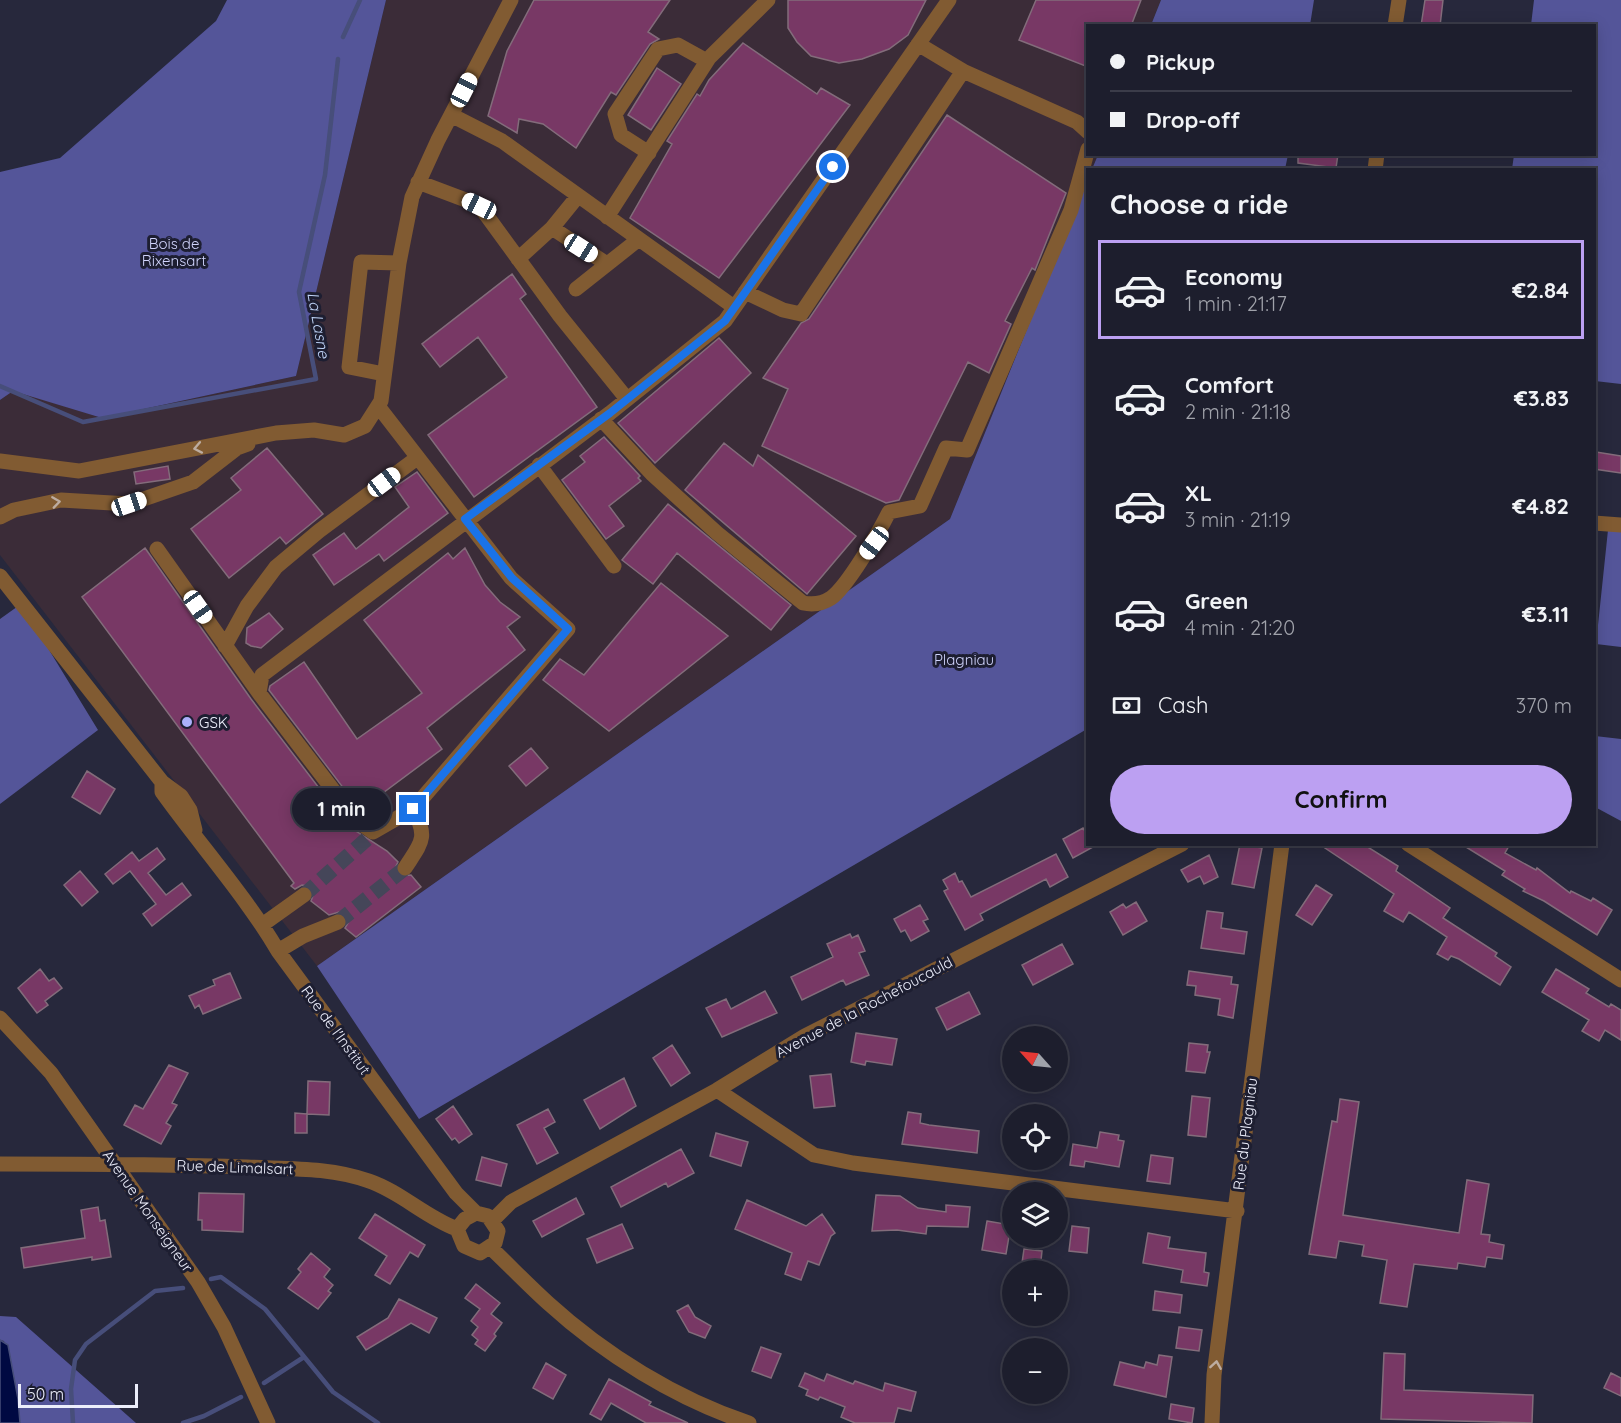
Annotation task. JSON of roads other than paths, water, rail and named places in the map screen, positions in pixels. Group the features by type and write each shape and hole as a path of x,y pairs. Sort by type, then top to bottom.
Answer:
{"street":[{"path":"0,462 79,471 276,433 314,430 344,435 365,426 378,406 399,263 412,197 451,115 511,0"},
{"path":"607,217 707,61 768,0"},
{"path":"259,693 262,675 465,519 602,419 725,321 949,0"},
{"path":"1395,24 1399,0"},
{"path":"918,44 963,71 1077,122 1086,130"},
{"path":"649,153 621,135 615,114 658,49 678,45 707,61"},
{"path":"745,292 783,310 801,314 963,71"},
{"path":"451,115 502,141 734,307"},
{"path":"602,419 676,496 803,603 814,605 831,598 874,543 889,512 920,506 946,448 967,450 1071,210 1086,156"},
{"path":"418,182 479,206 627,399"},
{"path":"518,259 552,228 578,196"},
{"path":"552,228 607,264"},
{"path":"576,289 639,240"},
{"path":"384,374 349,367 361,262 399,263"},
{"path":"157,549 259,693 356,820 371,835 413,809 568,629 512,578 378,406"},
{"path":"0,517 14,510 61,500 129,504 193,482 237,448 276,433"},
{"path":"225,646 248,606 276,567 319,531 417,458"},
{"path":"539,465 614,566"},
{"path":"1596,523 1621,525"},
{"name":"Rue de l'Institut","path":"0,576 162,782 162,792 262,925 278,951 456,1193 476,1214"},
{"path":"405,868 423,840 422,824 413,809"},
{"name":"Avenue de la Rochefoucauld","path":"493,1220 511,1202 717,1090 805,1036 1178,846"},
{"name":"Rue du Plagniau","path":"1212,1423 1214,1375 1237,1211 1237,1194 1282,846"},
{"path":"1411,846 1621,980"},
{"path":"262,925 304,895"},
{"path":"278,951 303,936 338,922"},
{"name":"Avenue Monseigneur","path":"0,1018 51,1073 198,1282 224,1327 268,1423"},
{"path":"717,1090 814,1155 853,1163 1237,1211"},
{"name":"Rue de Limalsart","path":"0,1164 115,1164 333,1171 370,1181 410,1202 440,1222 457,1228"},
{"path":"476,1214 493,1220 498,1231 491,1248 480,1253 469,1250 460,1241 457,1228 465,1218 476,1214"},
{"path":"491,1248 547,1302 584,1333 680,1393 749,1423"}],"waterway":[{"name":"La Lasne","path":"343,37 360,0"},
{"name":"La Lasne","path":"0,386 83,422 316,379 299,292 325,175 338,59"},
{"path":"211,1279 221,1277 265,1309 333,1392 378,1423"},
{"path":"73,1423 71,1389 75,1360 86,1344 155,1291 183,1288"},
{"path":"264,1383 304,1357"},
{"path":"183,1423 204,1416 241,1397"}],"tunnel":[{"path":"304,895 369,837"},
{"path":"338,922 405,868"}],"place":[{"name":"GSK","path":"187,722"}],"park label":[{"name":"Bois de Rixensart","path":"174,252"},
{"name":"Plagniau","path":"964,659"}]}
